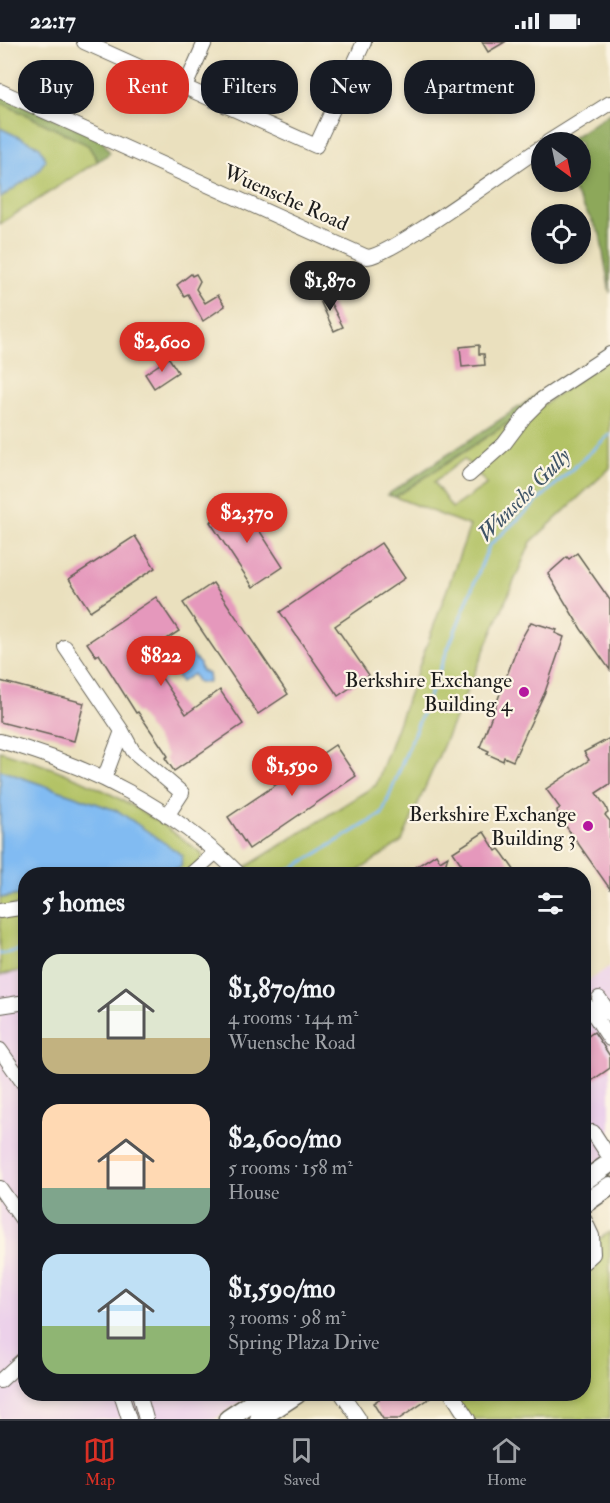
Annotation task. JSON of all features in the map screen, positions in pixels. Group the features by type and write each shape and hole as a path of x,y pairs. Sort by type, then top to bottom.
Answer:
{"main road":[{"path":"591,1176 610,1163"},
{"path":"591,1199 610,1186"},
{"path":"228,1419 255,1401"},
{"path":"259,1419 286,1401"}],"street":[{"path":"84,42 124,60"},
{"path":"189,78 206,42"},
{"path":"189,89 316,146 364,42"},
{"name":"Wuensche Road","path":"0,91 367,257 378,255 415,232 531,154"},
{"path":"565,132 610,103"},
{"path":"469,476 504,444 542,399 610,354"},
{"path":"65,647 133,751 182,793 168,816"},
{"path":"104,778 122,731"},
{"path":"0,741 59,758 104,778 168,816 231,867"},
{"path":"199,867 215,853"},
{"path":"0,911 18,908"},
{"path":"610,1014 593,1002 610,1039"},
{"path":"0,1006 18,1003"},
{"path":"0,1050 18,1076"},
{"path":"593,1132 610,1158"},
{"path":"0,1188 18,1214"},
{"path":"591,1235 595,1244 591,1256"},
{"path":"0,1382 18,1365"},
{"path":"123,1401 129,1419"},
{"path":"141,1401 146,1419"},
{"path":"347,1401 359,1419"},
{"path":"456,1401 468,1419"}],"shaded area":[{"path":"610,966 610,1156 591,1168 591,979"},
{"path":"18,971 18,1401 242,1401 215,1419 0,1419 0,975"}],"green space":[{"path":"0,94 18,102 18,111 0,102"},
{"path":"0,102 18,111 18,114 25,114 88,145 98,161 0,224"},
{"path":"610,113 610,293 600,234 591,219 591,204 582,204 574,192 591,192 591,132 581,132"},
{"path":"25,114 45,114 102,139 110,153 98,161 88,145"},
{"path":"610,357 610,468 531,542 402,841 364,867 246,867 376,785 470,526 395,497 517,417 519,420 472,467 464,459 434,482 452,508 487,484 477,473 529,415"},
{"path":"591,359 517,417 395,497 387,495"},
{"path":"0,751 55,769 106,792 178,835 203,857 196,867 18,867 18,905 0,908"},
{"path":"18,911 18,971 0,975 0,914"},
{"path":"610,1232 610,1419 454,1419 442,1401 591,1401 591,1244"}],"water":[{"path":"0,128 40,147 46,160 36,173 0,198"},
{"path":"186,649 200,664 201,670 208,674 209,682 198,683 193,674 181,682 175,673 187,666 180,658"},
{"path":"0,770 118,811 182,855 181,867 18,867 18,895 0,898"}],"building":[{"path":"482,42 505,42 488,52"},
{"path":"191,274 192,276 196,274 200,281 196,289 205,303 218,295 225,306 203,321 188,294 184,296 177,285"},
{"path":"325,292 343,327 334,331 318,296"},
{"path":"479,345 479,354 484,354 485,365 462,367 460,347"},
{"path":"169,358 178,372 154,388 145,374"},
{"path":"241,502 283,567 253,587 210,522"},
{"path":"135,536 155,568 90,611 69,579"},
{"path":"381,543 405,578 335,626 369,675 338,696 280,612"},
{"path":"577,553 610,600 610,670 581,629 548,574 567,557 569,559"},
{"path":"213,583 288,694 258,714 183,603"},
{"path":"156,597 179,631 145,653 186,714 220,690 243,724 174,771 165,758 168,756 138,712 136,713 99,654 96,656 87,643"},
{"name":"Berkshire Exchange Building 4","path":"531,622 557,630 555,633 564,637 545,692 513,761 504,757 503,761 487,754 489,751 480,747 519,643"},
{"path":"0,681 84,703 74,741 0,722"},
{"name":"Berkshire Exchange Building 3","path":"610,738 610,784 596,793 606,807 608,813 605,815 610,821 610,889 558,815 557,810 560,808 546,789 589,760 584,752"},
{"path":"335,745 356,776 249,849 228,817"},
{"path":"484,832 496,851 499,849 512,867 463,867 453,852"},
{"path":"436,854 440,861 448,856 445,867 416,867"},
{"path":"594,1032 610,1056 610,1068 591,1081 591,1034"},
{"path":"376,1401 426,1401 399,1419 383,1419 373,1403"}],"waterway":[{"name":"Wunsche Gully","path":"295,867 382,814 489,546 610,434"},
{"name":"Wunsche Gully","path":"0,954 18,951"}],"place":[{"name":"Berkshire Exchange Building 4","path":"524,692"},
{"name":"Berkshire Exchange Building 3","path":"588,826"}]}
